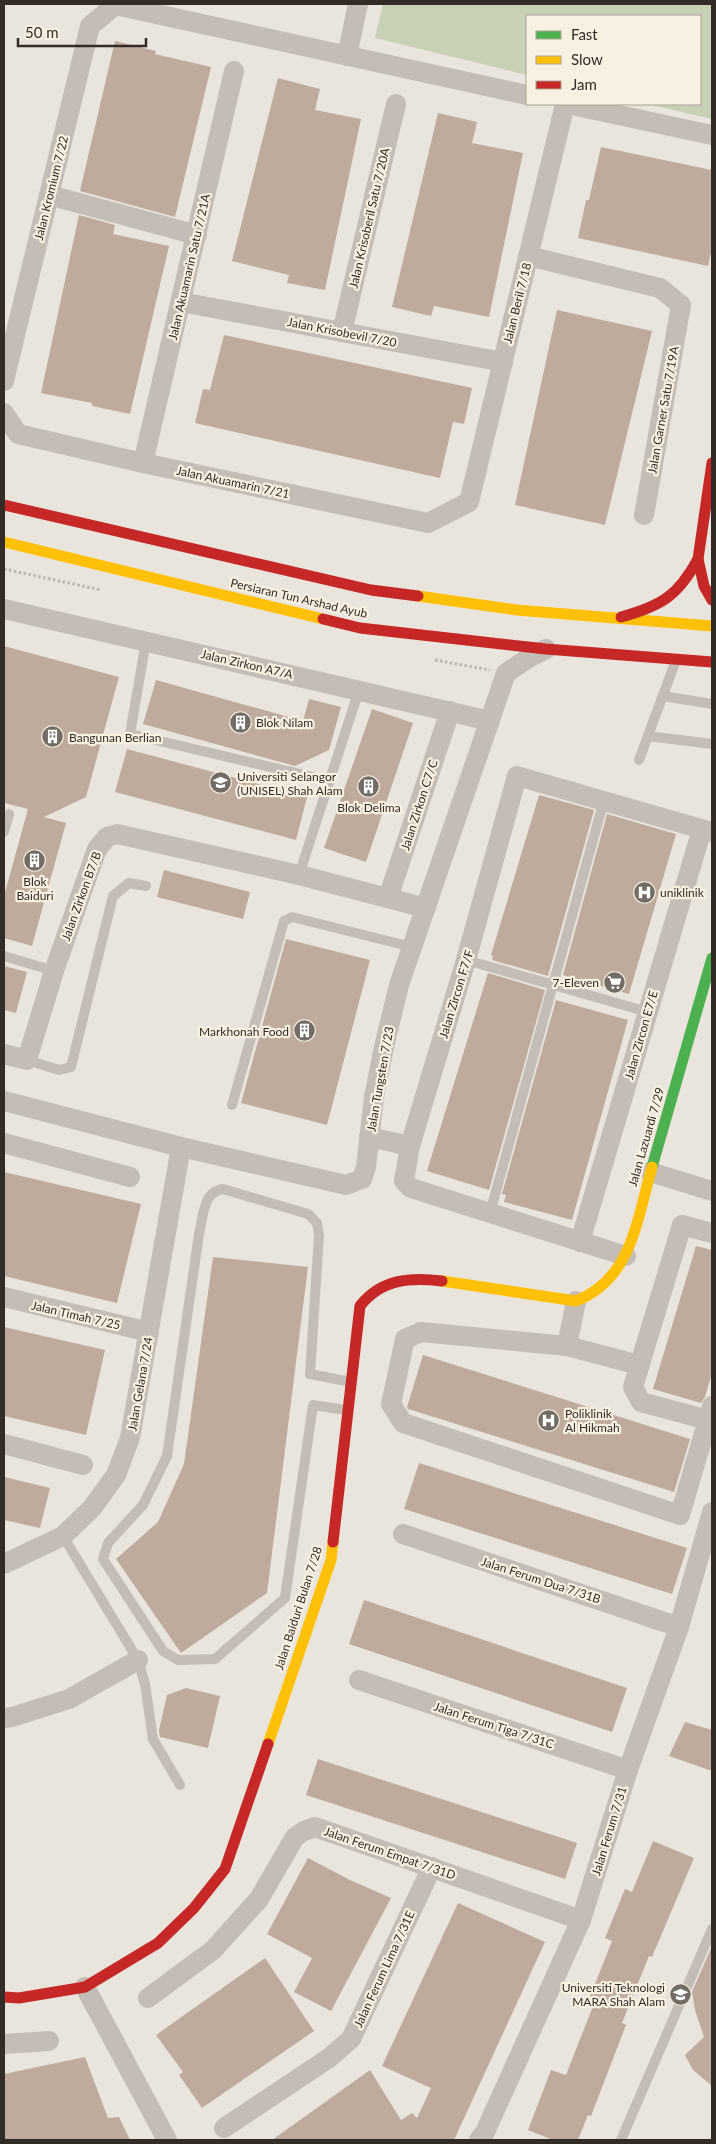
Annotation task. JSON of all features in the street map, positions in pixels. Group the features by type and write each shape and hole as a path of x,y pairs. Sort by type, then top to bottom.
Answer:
{"street":[{"path":"358,4 347,56 526,95"},
{"name":"Jalan Kromium 7/22","path":"4,381 90,26 116,5 347,56"},
{"name":"Jalan Akuamarin Satu 7/21A","path":"143,463 234,71"},
{"name":"Jalan Krisoberil Satu 7/20A","path":"342,332 396,104"},
{"name":"Jalan Beril 7/18","path":"469,502 566,105"},
{"path":"571,105 712,135"},
{"path":"49,195 197,235"},
{"name":"Jalan Garner Satu 7/19A","path":"528,256 660,288 681,305 644,514"},
{"name":"Jalan Krisobevil 7/20","path":"181,302 503,362"},
{"name":"Jalan Akuamarin 7/21","path":"4,413 18,434 143,463 428,523 469,502"},
{"path":"712,463 698,559 702,582 712,600"},
{"name":"Persiaran Tun Arshad Ayub","path":"4,505 371,590 517,610 621,617 712,626"},
{"name":"Persiaran Tun Arshad Ayub","path":"4,542 360,628 546,649 712,662"},
{"path":"621,617 660,604 679,590 687,580 698,559"},
{"name":"Jalan Zirkon A7/A","path":"4,609 490,721"},
{"path":"482,642 493,652 506,673 546,649"},
{"name":"Jalan Tungsten 7/23","path":"4,1102 181,1147 346,1185 362,1180 366,1167 374,1097 399,985 506,673"},
{"name":"Jalan Zirkon C7/C","path":"388,898 450,711"},
{"name":"Jalan Zircon F7/F","path":"626,1256 411,1188 404,1181 410,1146 466,960 517,776 707,830"},
{"name":"Jalan Zircon E7/E","path":"580,1242 648,1012 707,830"},
{"name":"Jalan Zirkon B7/B","path":"27,1060 54,971 97,849 107,837 117,834 299,875 426,908"},
{"name":"Jalan Lazuardi 7/29","path":"576,1302 602,1288 626,1256 712,958"},
{"path":"4,1054 27,1060"},
{"path":"369,1137 410,1146"},
{"path":"4,1143 130,1177"},
{"name":"Jalan Gelana 7/24","path":"4,1564 63,1536 92,1508 116,1475 130,1438 181,1147"},
{"path":"650,1172 712,1191"},
{"path":"639,1365 567,1346 421,1332 405,1339 391,1404 403,1423 680,1516 710,1413 641,1402 633,1387 682,1224 712,1233"},
{"name":"Jalan Baiduri Bulan 7/28","path":"4,1997 19,1998 85,1987 158,1943 194,1908 225,1868 331,1560 350,1410 360,1306 366,1297 376,1290 398,1281 419,1278 576,1302"},
{"name":"Jalan Timah 7/25","path":"4,1297 149,1332"},
{"path":"567,1346 576,1302"},
{"path":"4,1444 83,1465"},
{"name":"Jalan Ferum 7/31","path":"479,2140 485,2132 581,1920 628,1770 680,1627 712,1512"},
{"name":"Jalan Ferum Dua 7/31B","path":"403,1534 680,1627"},
{"path":"4,1718 69,1699 138,1660"},
{"name":"Jalan Ferum Tiga 7/31C","path":"359,1680 628,1770"},
{"name":"Jalan Ferum Empat 7/31D","path":"148,1998 213,1950 259,1899 295,1837 315,1827 581,1920"},
{"name":"Jalan Ferum Lima 7/31E","path":"224,2128 329,2058 352,2039 432,1867"},
{"path":"85,1987 167,2140"},
{"path":"4,2044 49,2041"}],"lane":[{"path":"146,641 130,734 330,781"},
{"path":"639,760 676,659"},
{"path":"299,875 359,690"},
{"path":"663,696 712,704"},
{"path":"648,736 712,744"},
{"path":"490,1213 604,800"},
{"path":"4,832 9,814"},
{"path":"27,1060 59,1070 71,1067 113,896 129,883 146,886"},
{"path":"232,1104 284,921 292,917 412,947"},
{"path":"4,956 54,971"},
{"path":"466,960 648,1012"},
{"path":"350,1410 313,1404 285,1598 215,1659 178,1660 163,1651 103,1559 108,1543 143,1505 167,1456 199,1234 207,1200 212,1193 223,1189 308,1214 317,1224 320,1235 310,1374 353,1382"},
{"path":"63,1536 138,1660 145,1684 153,1739 180,1785"},
{"path":"621,2140 712,1930"}],"green space":[{"path":"383,4 712,4 712,119 652,105 701,105 701,15 526,15 526,75 375,38"}],"building":[{"path":"115,41 156,51 155,54 211,67 175,217 80,191"},
{"path":"278,78 320,89 315,110 361,119 325,290 287,283 289,275 232,261"},
{"path":"438,113 477,122 472,143 523,153 489,317 434,306 431,316 392,307"},
{"path":"601,147 712,170 712,248 708,266 578,238 586,200 589,200"},
{"path":"79,215 115,225 113,234 169,246 130,414 92,406 92,403 41,393"},
{"path":"557,310 652,331 605,525 515,505"},
{"path":"224,335 472,388 464,424 453,422 440,478 195,423 203,389 210,390"},
{"name":"Bangunan Berlian","path":"4,646 119,677 86,797 44,817 66,823 32,946 4,938 4,896 28,809 4,803"},
{"name":"Blok Nilam","path":"156,680 303,721 309,699 341,707 329,750 295,766 143,724"},
{"name":"Blok Delima","path":"372,709 413,723 366,862 324,848"},
{"path":"127,749 307,797 296,840 115,792"},
{"path":"539,795 594,810 548,976 492,960 493,956 491,955"},
{"path":"607,814 676,834 629,994 563,975"},
{"path":"164,870 250,892 243,919 157,897"},
{"name":"Markhonah Food","path":"286,939 370,960 327,1125 241,1103"},
{"path":"4,966 27,972 16,1013 4,1010"},
{"path":"488,973 545,990 489,1190 427,1171"},
{"path":"556,1000 628,1020 572,1220 504,1202 506,1195 502,1194"},
{"path":"4,1172 141,1204 117,1303 4,1276"},
{"path":"696,1246 712,1250 712,1373 705,1397 701,1403 653,1389"},
{"path":"213,1257 308,1267 267,1593 181,1653 116,1559 158,1522 184,1464"},
{"path":"4,1327 105,1350 86,1435 4,1416"},
{"path":"423,1355 690,1439 674,1492 408,1409"},
{"path":"419,1463 687,1548 672,1594 404,1509"},
{"path":"4,1477 50,1488 40,1528 4,1520"},
{"path":"364,1600 627,1688 612,1732 349,1644"},
{"path":"186,1688 220,1696 208,1748 160,1737 159,1730 167,1695"},
{"path":"685,1722 712,1730 712,1771 669,1756"},
{"path":"318,1759 577,1843 565,1879 306,1795"},
{"path":"653,1841 694,1858 652,1957 649,1956 622,2023 626,2025 591,2116 588,2115 578,2140 553,2140 528,2130 551,2070 566,2075 593,2006 587,2004 612,1941 605,1938 625,1889 632,1892"},
{"path":"308,1858 350,1880 391,1898 331,2011 294,1992 312,1958 267,1934"},
{"path":"458,1903 545,1942 454,2140 272,2140 370,2070 401,2120 412,2113 417,2118 431,2088 382,2066"},
{"path":"712,1946 712,2086 693,2070 685,2055 704,2037 695,2010 692,1992"},
{"path":"265,1958 314,2031 202,2108 179,2075 183,2072 156,2035"},
{"path":"85,2057 108,2118 119,2117 130,2140 4,2140 4,2074"}],"traffic: fast":[{"path":"652,1167 712,958"}],"traffic: slow":[{"path":"4,542 323,619"},
{"path":"418,596 517,610 712,626"},
{"path":"442,1281 576,1301 595,1291 621,1263 636,1226 652,1167"},
{"path":"268,1744 331,1560 333,1542"}],"traffic: jam":[{"path":"712,463 698,559 704,586 712,600"},
{"path":"4,505 371,590 418,596"},
{"path":"621,617 647,609 667,598 691,572 698,559"},
{"path":"323,619 360,628 546,649 712,662"},
{"path":"333,1542 360,1306 368,1297 387,1285 419,1279 442,1281"},
{"path":"4,1997 19,1998 85,1987 158,1943 194,1908 225,1869 268,1744"}],"place":[{"name":"Blok Nilam","path":"240,722"},
{"name":"Bangunan Berlian","path":"53,737"},
{"name":"Universiti Selangor (UNISEL) Shah Alam","path":"221,783"},
{"name":"Blok Delima","path":"369,786"},
{"name":"Blok Baiduri","path":"35,860"},
{"name":"uniklinik","path":"644,892"},
{"name":"7-Eleven","path":"615,982"},
{"name":"Markhonah Food","path":"305,1031"},
{"name":"Poliklinik Al Hikmah","path":"549,1420"},
{"name":"Universiti Teknologi MARA Shah Alam","path":"681,1994"}]}
